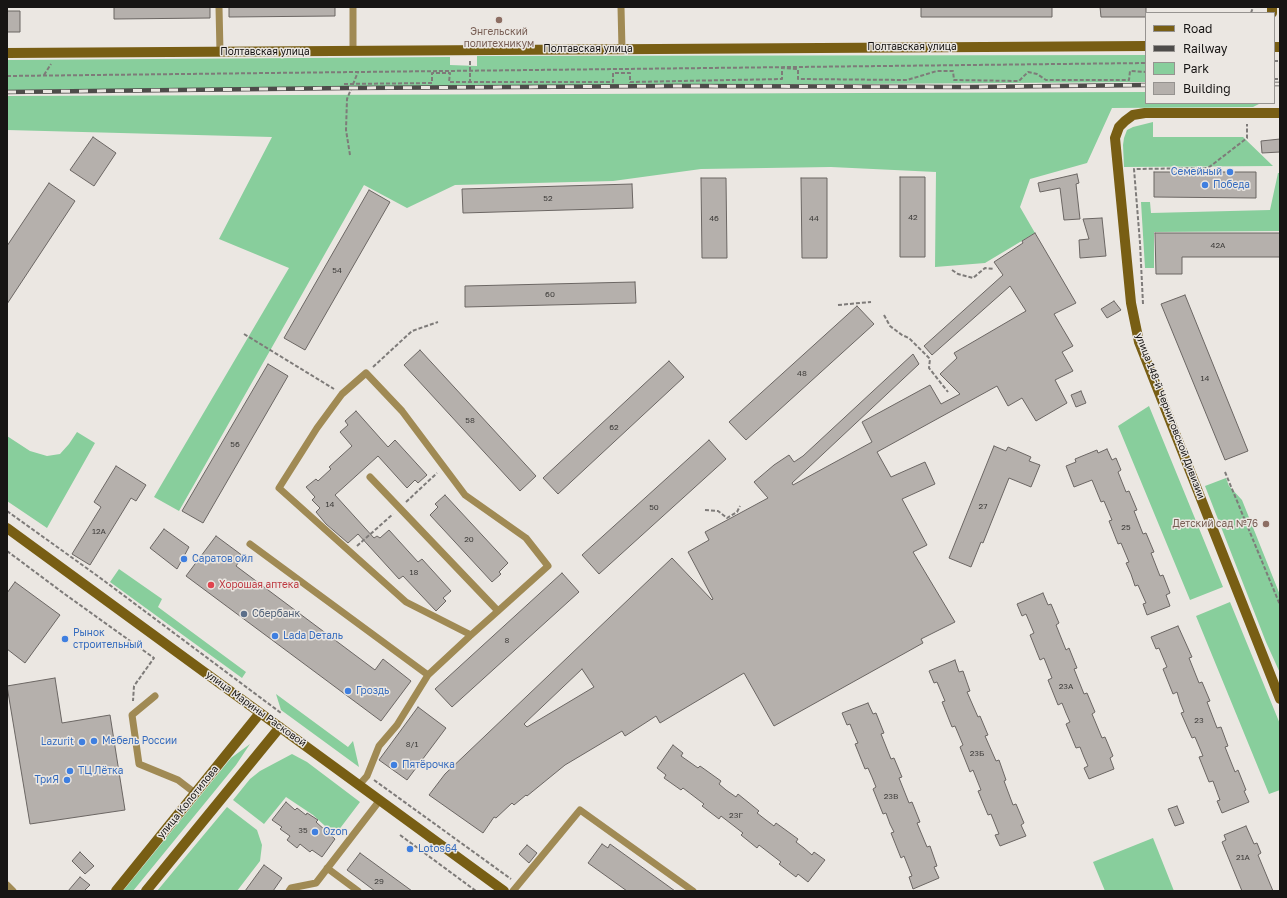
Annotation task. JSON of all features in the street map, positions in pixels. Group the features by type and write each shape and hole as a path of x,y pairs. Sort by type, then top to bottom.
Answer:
{"street":[{"name":"Полтавская улица","path":"7,53 1145,46"},
{"path":"1247,113 1276,110"},
{"name":"улица 148-й Черниговской Дивизии","path":"1247,113 1145,113 1133,115 1119,127 1115,138 1131,302 1139,342 1280,699"},
{"name":"улица Марины Расковой","path":"7,528 504,891"},
{"name":"улица Колотилова","path":"116,891 260,713"},
{"path":"146,891 280,727"}],"lane":[{"path":"219,7 220,52"},
{"path":"353,7 353,51"},
{"path":"622,7 622,49"},
{"path":"359,785 367,776 379,746 397,725 428,675 548,566 526,538 465,495 402,411 366,373 342,394 317,428 279,488 406,602 471,635"},
{"path":"370,478 498,611"},
{"path":"250,544 428,675"},
{"path":"154,696 132,714 139,764 178,780 195,793"},
{"path":"289,891 291,888 316,883 380,800"},
{"path":"513,891 580,810 693,891"},
{"path":"327,868 358,891"},
{"path":"7,885 13,891"}],"path":[{"path":"7,76 1145,62"},
{"path":"344,84 432,83 432,73 450,73 449,82 613,82 613,73 630,73 630,82 782,79 782,68 798,69 798,79 907,80 937,71 953,71 954,80 1019,81 1028,72 1037,74 1046,80 1129,80 1130,71 1145,72"},
{"path":"470,70 470,82"},
{"path":"350,155 346,130 347,99 358,72"},
{"path":"1143,307 1134,169 1208,168 1247,138 1247,113"},
{"path":"952,270 958,274 972,278 985,268 994,269"},
{"path":"838,305 871,302"},
{"path":"884,315 890,326 902,335 909,338 930,358 929,368 948,392"},
{"path":"366,373 412,331 438,322"},
{"path":"244,334 342,394"},
{"path":"1225,472 1280,605"},
{"path":"705,510 718,511 727,518 737,512 740,506"},
{"path":"7,511 99,577 286,717"},
{"path":"7,551 154,658 134,686 132,714"},
{"path":"367,776 518,884"},
{"path":"400,835 476,891"}],"green space":[{"path":"1145,55 1145,82 7,90 7,60 450,57 450,65 477,66 477,56"},
{"path":"1145,92 1145,104 1259,104 1253,107 1112,108 1087,163 1030,179 1020,207 1035,233 985,263 935,267 936,172 831,167 701,169 613,181 455,185 407,208 364,185 179,511 154,497 289,268 219,239 272,137 7,130 7,96"},
{"path":"1153,122 1153,137 1243,137 1273,166 1124,167 1123,145 1127,130"},
{"path":"1278,173 1280,173 1280,231 1154,232 1154,268 1145,268 1141,202 1150,202 1151,213 1270,210"},
{"path":"1149,406 1223,587 1190,600 1118,426"},
{"path":"77,432 95,443 47,528 7,501 7,436 30,451 47,456 60,454"},
{"path":"1226,478 1229,486 1242,500 1280,595 1280,673 1266,642 1205,486"},
{"path":"119,569 162,599 158,607 246,672 242,678 110,582"},
{"path":"1230,602 1280,724 1280,790 1269,794 1196,616"},
{"path":"276,694 348,747 353,741 359,767 281,710"},
{"path":"250,744 236,765 133,891 123,891 231,758"},
{"path":"292,754 307,762 360,802 335,835 313,815 286,797 264,824 233,800 250,779 260,771"},
{"path":"227,807 257,830 262,845 260,861 237,891 157,891"},
{"path":"1153,838 1174,891 1105,891 1093,862"}],"building":[{"path":"114,7 210,7 210,18 114,19"},
{"path":"229,7 335,7 335,16 229,17"},
{"path":"921,7 1052,7 1052,17 921,17"},
{"path":"1100,7 1146,7 1145,17 1101,17"},
{"path":"7,11 20,11 20,32 7,32"},
{"path":"93,137 116,153 94,186 70,170"},
{"path":"1280,139 1280,152 1262,153 1261,141"},
{"name":"Победа","path":"1154,172 1256,172 1256,198 1154,197"},
{"path":"1077,174 1079,183 1076,184 1080,219 1064,220 1060,188 1040,192 1038,183"},
{"path":"900,177 925,177 925,257 900,257"},
{"path":"701,178 726,178 727,258 702,258"},
{"path":"801,178 827,178 827,258 802,258"},
{"path":"49,183 75,201 7,304 7,246"},
{"path":"632,184 633,208 463,213 462,189"},
{"path":"369,190 390,202 305,350 284,338"},
{"path":"1102,218 1106,256 1080,258 1079,240 1089,239 1083,219"},
{"path":"1035,233 1076,303 1054,314 1073,346 1062,352 1073,371 1055,380 1067,403 1036,421 1022,398 1008,406 997,386 877,452 891,477 925,462 935,484 902,499 927,545 913,552 955,622 921,639 923,643 774,726 744,673 660,723 656,716 625,736 622,731 565,765 527,796 526,795 514,805 512,803 496,818 494,817 483,833 429,795 445,774 672,558 712,600 713,599 688,552 709,540 705,532 768,498 754,482 774,465 789,455 794,462 803,456 913,354 919,364 792,483 793,485 872,442 862,422 930,385 941,404 960,394 940,374 957,358 954,353 1026,311 1010,286 932,355 924,346 1003,275 994,262 1023,243 1022,241","holes":["582,669 594,687 527,727 524,724"]},
{"path":"1155,233 1280,233 1280,257 1182,257 1182,274 1156,274"},
{"path":"635,282 636,303 465,307 465,286"},
{"path":"1185,295 1248,451 1225,460 1161,304"},
{"path":"1114,301 1121,310 1107,318 1101,309"},
{"path":"857,306 874,324 746,440 729,422"},
{"path":"420,350 536,476 520,491 404,365"},
{"path":"669,361 684,377 558,494 543,478"},
{"path":"268,364 288,376 203,523 182,511"},
{"path":"1081,391 1086,403 1076,407 1071,395"},
{"path":"356,411 388,447 395,440 427,475 418,483 415,480 407,488 378,456 335,495 374,538 377,536 380,538 389,530 418,562 422,559 451,591 443,598 446,601 436,611 403,576 399,579 358,534 348,543 326,524 316,512 320,508 312,500 315,497 306,487 316,479 318,481 331,469 329,467 352,446 340,432 348,425 345,421"},
{"path":"709,440 726,459 599,574 582,555"},
{"path":"994,446 1006,451 1008,447 1031,457 1029,461 1040,465 1031,487 1009,478 983,543 981,542 971,567 949,558"},
{"path":"1107,449 1112,460 1116,458 1121,470 1118,472 1126,492 1129,491 1137,510 1134,511 1143,534 1146,533 1154,552 1151,553 1160,576 1163,575 1170,593 1166,595 1170,606 1147,615 1143,604 1146,603 1138,585 1135,586 1126,563 1129,562 1121,543 1118,544 1109,521 1112,520 1104,501 1101,502 1092,480 1074,487 1066,466 1076,462 1075,459 1097,450 1098,453"},
{"path":"116,466 146,485 136,501 131,498 90,565 72,554 101,507 94,502"},
{"path":"445,495 508,563 499,572 501,574 492,582 430,515 438,507 435,504"},
{"path":"164,529 189,547 177,569 150,548"},
{"path":"216,536 243,556 236,566 375,670 383,659 411,681 381,721 186,576"},
{"path":"562,573 579,592 452,707 435,689"},
{"path":"15,582 60,615 25,663 7,649 7,593"},
{"path":"1043,593 1048,605 1051,604 1059,623 1056,625 1066,650 1069,648 1077,668 1074,669 1084,694 1087,693 1095,712 1092,714 1102,738 1105,737 1113,756 1110,758 1114,769 1089,779 1084,768 1088,766 1080,747 1076,748 1066,724 1070,722 1062,703 1058,705 1048,680 1052,678 1044,658 1040,660 1030,635 1034,633 1026,614 1022,616 1017,604"},
{"path":"1178,626 1192,657 1189,658 1199,683 1202,682 1210,701 1207,702 1217,728 1221,727 1228,746 1225,747 1235,772 1238,770 1249,802 1222,813 1217,801 1220,800 1213,781 1209,782 1199,757 1203,756 1195,737 1192,738 1181,713 1184,712 1177,692 1173,694 1163,669 1167,667 1159,648 1156,649 1151,637"},
{"path":"955,660 959,672 963,671 970,691 967,692 988,735 985,736 996,761 999,760 1006,780 1004,781 1013,805 1016,804 1024,823 1021,825 1026,836 1000,846 995,835 999,834 991,814 988,815 978,791 981,790 973,770 970,772 960,747 963,745 955,726 952,727 942,702 945,701 937,682 934,683 929,671"},
{"name":"ТЦ Лётка","path":"55,678 62,723 110,715 125,810 30,824 7,686"},
{"path":"868,703 873,714 876,713 884,733 881,734 891,759 894,758 902,777 899,778 909,803 912,802 920,822 917,823 927,847 930,846 937,866 934,867 939,878 913,889 909,877 912,876 904,856 901,858 891,833 894,832 886,813 883,814 873,789 876,787 872,777 868,768 865,769 855,744 858,743 850,724 847,725 842,713"},
{"path":"418,707 446,728 407,780 379,760"},
{"path":"673,745 683,753 681,756 698,768 700,766 721,781 719,784 726,790 736,797 738,794 759,811 757,813 774,826 776,823 798,839 796,842 812,855 814,852 825,860 808,882 798,874 796,877 779,864 781,862 759,845 757,848 741,835 743,833 721,816 719,819 702,806 704,804 683,788 681,790 664,778 666,775 657,768"},
{"path":"286,802 295,810 297,808 306,815 307,813 318,820 316,822 335,839 322,857 312,850 310,852 300,844 297,848 287,840 290,836 280,829 282,827 272,820"},
{"path":"1177,806 1184,823 1175,826 1168,809"},
{"path":"1246,826 1254,844 1257,843 1261,853 1258,855 1273,891 1242,891 1222,842 1226,840 1224,835"},
{"path":"602,844 608,848 610,844 675,891 627,891 588,863"},
{"path":"527,845 537,853 529,863 519,854"},
{"path":"80,852 94,866 85,874 72,861"},
{"path":"360,853 412,891 375,891 347,870"},
{"path":"264,865 282,878 273,891 245,891"},
{"path":"80,877 90,885 84,891 68,891"}],"railway":[{"path":"1275,84 1280,84"},
{"path":"7,92 351,88 678,86 968,87 1145,85"}],"place":[{"name":"Энгельский политехникум","path":"499,20"},
{"name":"Семейный","path":"1230,172"},
{"name":"Победа","path":"1205,185"},
{"name":"Детский сад №76","path":"1266,524"},
{"name":"Саратов ойл","path":"184,559"},
{"name":"Хорошая аптека","path":"211,585"},
{"name":"Сбербанк","path":"244,614"},
{"name":"Lada Dеталь","path":"275,636"},
{"name":"Рынок строительный","path":"65,639"},
{"name":"Гроздь","path":"348,691"},
{"name":"Мебель России","path":"94,741"},
{"name":"Lazurit","path":"82,742"},
{"name":"Пятёрочка","path":"394,765"},
{"name":"ТЦ Лётка","path":"70,771"},
{"name":"ТриЯ","path":"67,780"},
{"name":"Ozon","path":"315,832"},
{"name":"Lotos64","path":"410,849"}]}
